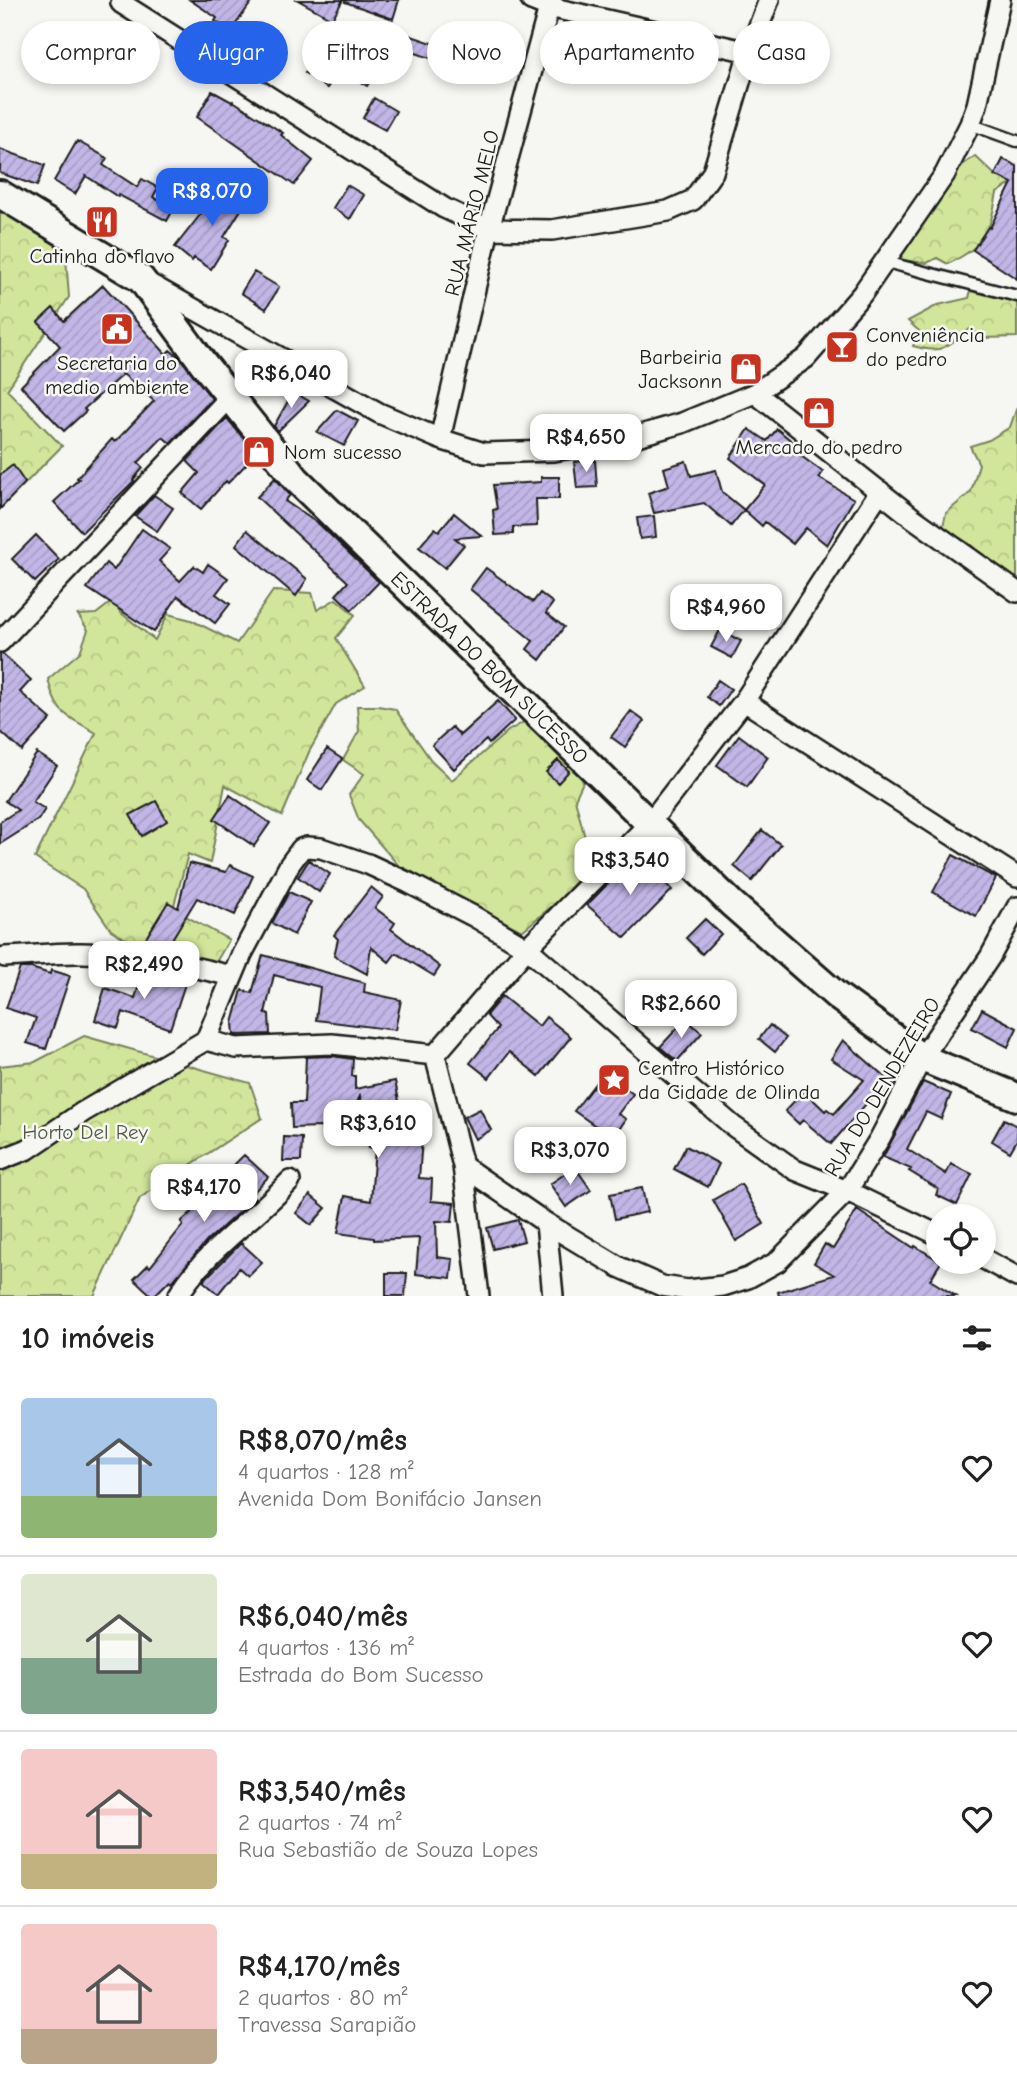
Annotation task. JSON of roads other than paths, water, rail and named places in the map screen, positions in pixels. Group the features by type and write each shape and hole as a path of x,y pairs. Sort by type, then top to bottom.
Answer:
{"street":[{"path":"761,21 769,0"},
{"path":"141,279 379,413 440,439 484,453 554,451 627,439 682,423 755,393 806,358 862,294 945,174 971,124 978,105 1000,0"},
{"path":"544,2 733,48"},
{"name":"RUA MÁRIO MELO","path":"440,439 544,2"},
{"path":"121,3 444,208 489,229 552,230 668,211 693,200 713,172 739,84"},
{"name":"ESTRADA DO BOM SUCESSO","path":"0,194 141,279 203,363 296,478 648,825 732,904 837,996 922,1058 1017,1097"},
{"path":"0,642 231,396 277,357"},
{"path":"755,393 880,492 1017,592"},
{"path":"435,1055 527,948 648,825 744,701 880,492"},
{"path":"744,701 1017,877"},
{"path":"0,1160 28,1149 83,1112 206,1040 232,976 290,864 301,849 321,848 368,864 475,917 527,948 733,1126 795,1170 848,1191 926,1230"},
{"name":"RUA DO DENDEZEIRO","path":"463,1166 546,1223 619,1267 663,1286 688,1290 723,1286 748,1278 777,1262 848,1191 880,1138 922,1058 990,957 1017,907"},
{"path":"5,957 78,953 126,956 232,976"},
{"path":"206,1040 236,1048 332,1044 435,1055"},
{"path":"435,1055 463,1166 479,1296"},
{"path":"177,1296 194,1271 290,1181"},
{"path":"546,1223 552,1296"},
{"path":"996,1266 1017,1277"}],"lane":[{"path":"971,124 1017,141"},
{"path":"886,261 1017,296"}],"place":[{"name":"Catinha do flavo","path":"102,222"},
{"name":"Secretaria do medio ambiente","path":"117,329"},
{"name":"Conveniência do pedro","path":"842,347"},
{"name":"Barbeiria Jacksonn","path":"746,369"},
{"name":"Mercado do pedro","path":"819,413"},
{"name":"Nom sucesso","path":"259,452"},
{"name":"Centro Histórico da Cidade de Olinda","path":"614,1080"}],"park label":[{"name":"Horto Del Rey","path":"85,1132"}]}
